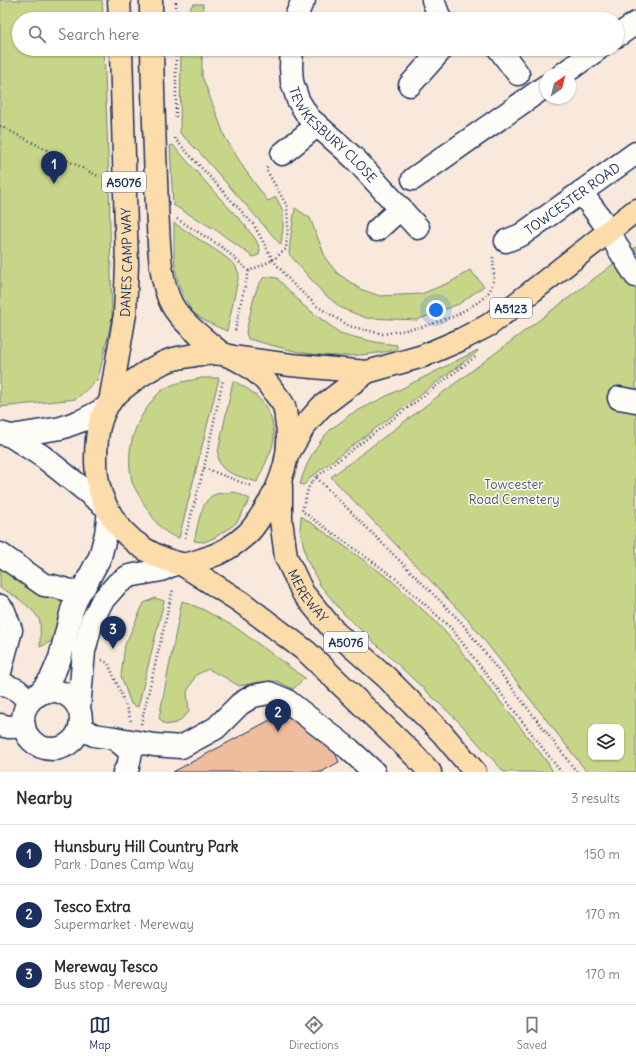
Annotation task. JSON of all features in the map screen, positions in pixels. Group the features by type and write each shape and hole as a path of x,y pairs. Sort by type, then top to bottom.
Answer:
{"main road":[{"path":"119,0 120,12"},
{"path":"151,0 151,12"},
{"name":"DANES CAMP WAY","path":"108,405 124,314 126,265 121,56"},
{"name":"A5076","path":"152,56 154,150 160,256 166,289 173,305 186,323 227,356"},
{"name":"A5123","path":"227,356 291,365 367,372 423,356 460,340 489,325 636,210"},
{"path":"201,354 227,356 255,371 267,381 284,406 289,430 289,446 281,478 272,499 248,533 230,548 219,554 180,564 160,558 132,540 107,509 99,489 96,470 98,428 108,405 131,382 152,368 170,360 201,354"},
{"name":"A5123","path":"288,454 305,424 322,407 367,372"},
{"name":"MEREWAY","path":"281,478 280,520 286,557 303,593 334,632 386,677 442,733 475,772"},
{"name":"A5076","path":"180,564 241,602 307,652 430,772"}],"street":[{"path":"298,12 304,0"},
{"path":"433,0 437,12"},
{"path":"624,31 636,23"},
{"name":"TEWKESBURY CLOSE","path":"292,56 292,82 298,100 309,118 342,147 401,208 418,228"},
{"path":"410,85 436,56"},
{"path":"504,56 518,74"},
{"path":"571,68 588,56"},
{"path":"413,179 540,90"},
{"path":"274,159 309,132 316,124"},
{"name":"TOWCESTER ROAD","path":"506,241 521,235 636,153"},
{"path":"581,192 609,230 618,248 636,276"},
{"path":"377,230 401,208"},
{"path":"5,434 61,428 82,420 108,405"},
{"path":"5,434 42,456 107,509 106,534 100,557 84,587 79,593 72,610 60,658 51,679 26,709 24,726 27,735 33,742 42,747 51,749 61,748 69,744 76,737 79,719 84,651 92,621 102,601 117,584 129,576 160,570 180,564"},
{"path":"0,554 44,585 79,593"},
{"path":"0,606 4,611 11,630 0,672"},
{"path":"0,683 34,698"},
{"path":"34,698 45,692 53,691 69,696 75,702 79,719 94,735 154,746 181,747 216,728 240,704 253,696 269,693 286,700 350,749 374,772"},
{"path":"0,725 9,727 24,726"},
{"path":"114,738 131,752 128,767 124,772"}],"path":[{"path":"176,0 176,12"},
{"path":"176,56 176,124"},
{"path":"0,126 100,178"},
{"path":"175,132 175,139 254,226 273,260 292,283 317,306 349,326 383,334 422,328 455,316 480,301 490,291 494,279 493,255 506,241"},
{"path":"235,330 242,293 249,271 273,260 286,249 288,226 287,206 267,171 274,159"},
{"path":"175,218 222,248 249,271"},
{"path":"480,353 316,477 309,486 302,511 398,580 451,628 561,772"},
{"path":"185,538 204,468 223,379"},
{"path":"204,468 251,486"},
{"path":"316,477 461,622 577,772"},
{"path":"84,651 108,663 131,721 141,726 173,589"}],"green space":[{"path":"0,0 102,0 103,12 12,12 12,56 104,56 112,318 98,379 76,399 0,407"},
{"path":"193,4 203,4 203,12 187,12"},
{"path":"181,56 202,56 202,76 225,137 245,170 268,201 276,197 283,211 281,245 199,152 180,133"},
{"path":"173,145 244,224 256,240 260,249 259,255 253,257 216,230 173,205 170,146"},
{"path":"295,208 310,218 326,259 337,273 360,289 380,296 421,294 451,282 470,270 484,286 459,304 417,320 366,318 341,308 322,292 289,254"},
{"path":"174,223 223,255 235,265 239,274 227,331 196,315 181,292 176,273"},
{"name":"Towcester Road Cemetery","path":"636,247 636,772 587,772 470,622 331,477"},
{"path":"264,277 277,278 304,306 340,333 375,342 397,345 397,350 359,355 330,356 311,354 248,339 246,332 254,297 258,286"},
{"path":"478,350 311,477 304,485 300,484 305,469 316,447 332,428 349,415"},
{"path":"202,378 219,378 179,538 166,532 159,525 135,489 132,482 130,469 132,439 144,412 158,394 164,389 173,385"},
{"path":"233,381 253,393 264,404 273,426 274,436 272,447 257,482 225,470 218,460 218,452"},
{"path":"235,492 250,499 237,522 214,538 204,542 194,541 200,514 206,501 216,494"},
{"path":"301,516 391,580 436,622 455,643 548,763 553,772 504,772 459,722 344,614 320,585 307,560 300,530"},
{"path":"0,566 63,598 63,609 52,641 40,647 40,621 32,610 10,593 0,588"},
{"path":"155,598 164,601 138,707 131,704 121,676 125,645 144,603"},
{"path":"182,601 202,609 235,627 305,678 293,689 277,681 260,682 239,686 208,669 196,675 187,692 189,712 177,723 165,725 159,718"}],"building":[{"path":"285,712 335,753 339,762 323,772 173,772"}],"place":[{"name":"Hunsbury Hill Country Park","path":"54,184"},
{"name":"Mereway Tesco","path":"113,649"},
{"name":"Tesco Extra","path":"278,732"}]}
